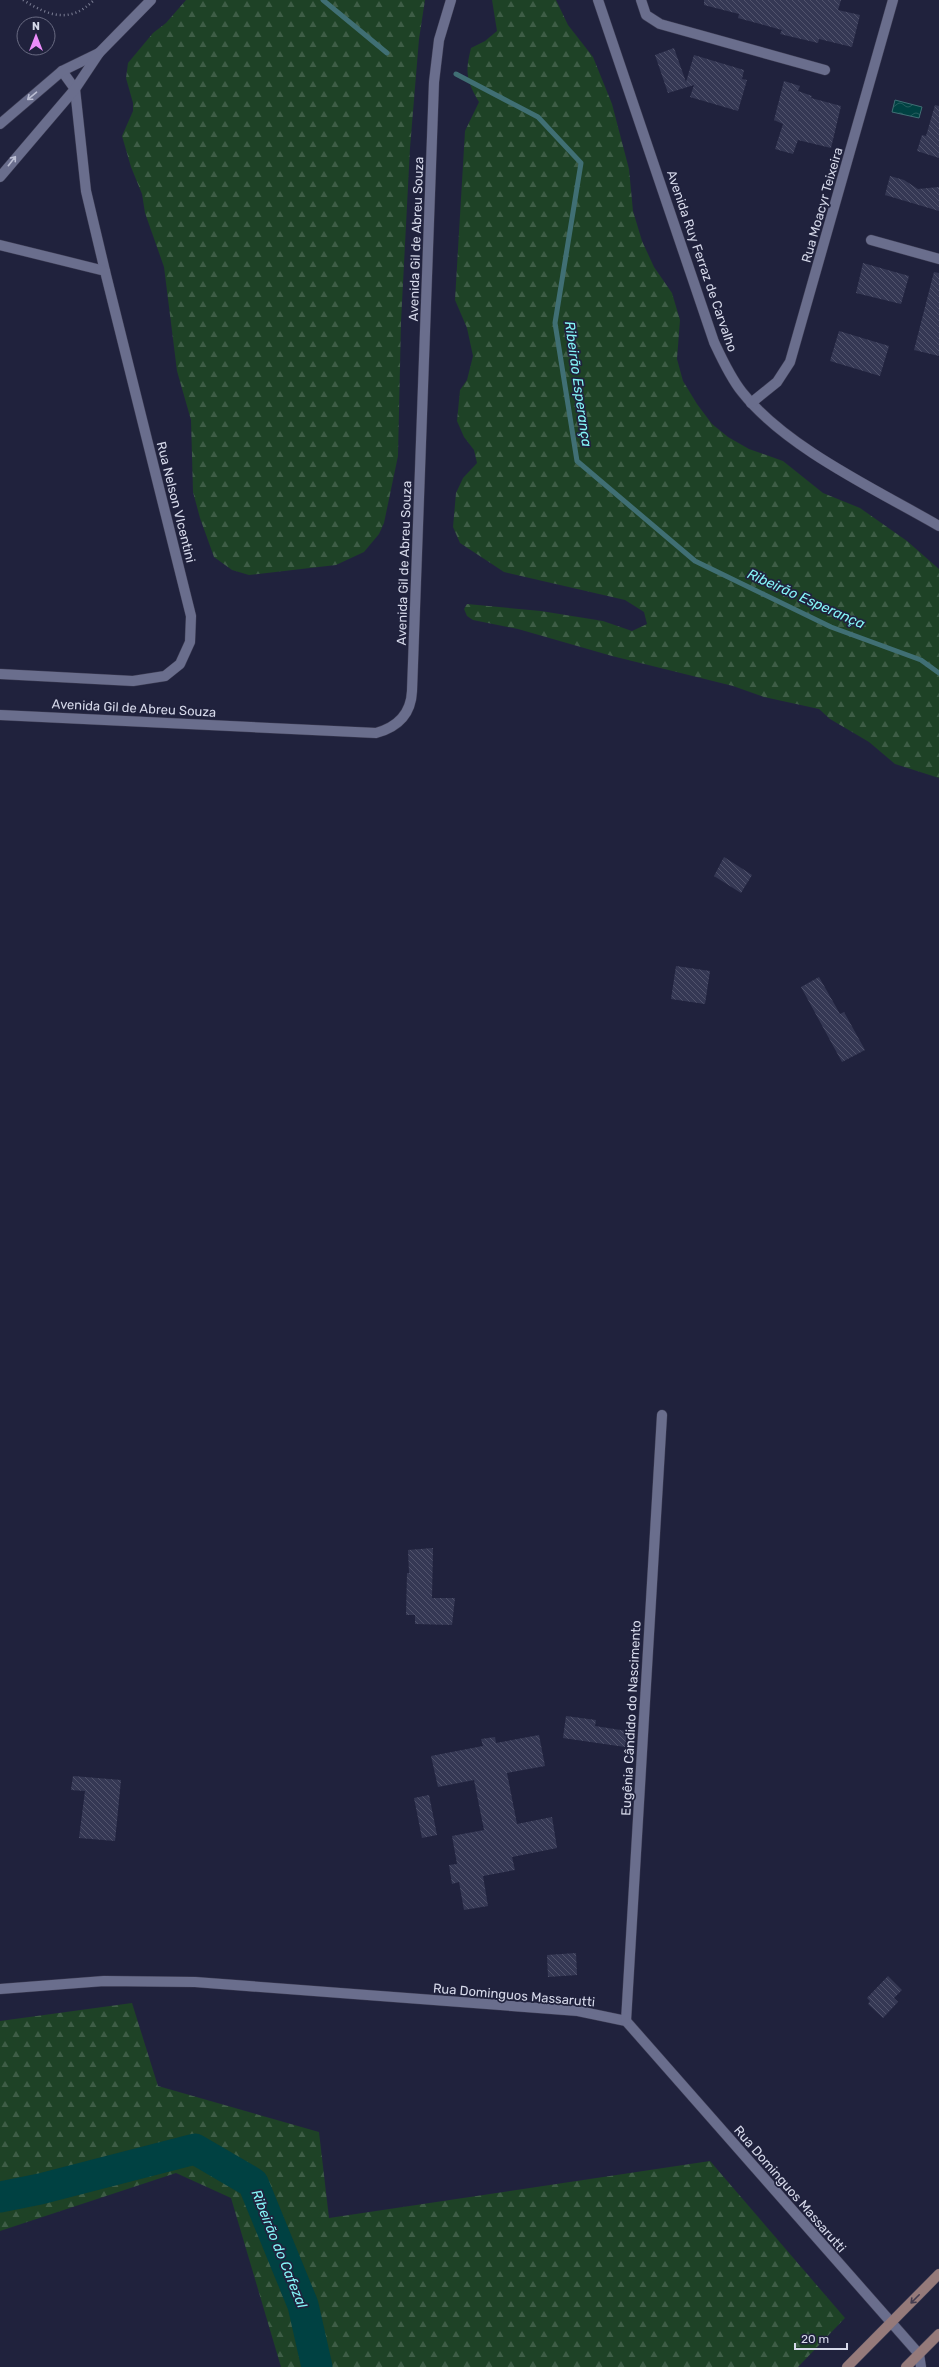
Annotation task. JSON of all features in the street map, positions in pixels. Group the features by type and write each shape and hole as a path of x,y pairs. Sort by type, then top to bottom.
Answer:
{"main road":[{"path":"847,2367 939,2274"},
{"path":"906,2367 939,2334"}],"street":[{"path":"0,177 76,89 99,53 151,0"},
{"name":"Avenida Gil de Abreu Souza","path":"0,715 376,733 393,727 410,708 412,691 434,82 440,40 451,0"},
{"name":"Avenida Ruy Ferraz de Carvalho","path":"598,0 714,342 733,380 751,403 777,427 803,446 939,526"},
{"path":"641,0 646,15 660,24 825,70"},
{"name":"Rua Moacyr Teixeira","path":"751,403 777,382 790,362 893,0"},
{"path":"0,124 62,71 99,53"},
{"path":"62,71 76,89"},
{"name":"Rua Nelson VIcentini","path":"0,674 133,681 157,678 165,676 180,664 190,642 191,616 86,191 76,89"},
{"path":"871,240 939,259"},
{"path":"0,245 105,271"},
{"name":"Eugênia Cândido do Nascimento","path":"626,2022 662,1415"},
{"name":"Rua Dominguos Massarutti","path":"0,1990 104,1981 194,1982 578,2011 626,2022 918,2354"},
{"path":"918,2354 922,2367"}],"path":[{"path":"22,0 40,10 57,15 73,15 84,10 94,0"}],"green space":[{"path":"186,0 425,0 419,39 410,148 401,322 398,456 384,523 379,534 364,552 336,565 249,575 232,570 214,557 200,518 193,492 191,420 177,371 164,267 145,213 142,194 131,167 122,136 133,111 133,103 126,78 128,63 153,33 166,23"},
{"path":"492,0 556,0 568,25 593,57 612,104 629,169 633,211 642,241 654,267 672,293 680,320 677,359 683,381 697,404 712,424 728,437 749,449 783,461 823,493 860,508 907,541 939,569 939,778 895,764 869,742 830,719 819,709 764,697 733,686 612,656 518,629 473,620 467,616 464,609 467,604 541,611 603,621 632,631 647,624 644,612 625,600 504,572 460,543 453,527 456,493 463,478 477,463 474,450 464,437 457,421 460,390 467,380 473,356 467,328 455,300 465,131 479,102 471,88 467,70 471,48 485,41 497,31"},
{"path":"132,2003 158,2086 319,2132 329,2218 710,2161 845,2318 798,2367 281,2367 231,2198 176,2173 0,2231 0,2021"}],"water":[{"path":"895,100 922,107 919,118 892,112"}],"building":[{"path":"704,0 841,0 838,10 860,15 852,47 819,39 818,43 780,34 782,30 738,18 739,14 704,5"},
{"path":"674,48 686,82 694,55 744,70 742,79 747,80 738,111 690,97 694,85 668,93 655,55"},
{"path":"784,81 800,86 798,91 812,96 811,98 841,106 831,148 798,140 793,154 775,149 783,124 774,120"},
{"path":"935,105 939,106 939,158 917,151 922,135 926,136"},
{"path":"890,176 904,180 918,189 939,187 939,211 885,195"},
{"path":"863,263 909,276 901,304 856,293"},
{"path":"934,272 939,273 939,356 914,350"},
{"path":"839,331 889,346 880,376 830,361"},
{"path":"724,857 752,875 741,893 714,876"},
{"path":"676,966 710,971 705,1004 671,999"},
{"path":"819,977 840,1014 844,1012 865,1050 842,1062 801,987"},
{"path":"433,1548 432,1598 455,1598 452,1625 415,1624 415,1615 406,1615 407,1573 409,1573 408,1550"},
{"path":"566,1716 596,1720 595,1726 627,1731 625,1747 563,1738"},
{"path":"539,1735 545,1766 507,1773 517,1824 552,1817 557,1848 512,1857 515,1870 483,1876 488,1906 464,1910 459,1882 452,1884 449,1865 457,1864 452,1836 484,1830 474,1780 438,1787 431,1756 483,1746 481,1739 495,1737 496,1743"},
{"path":"73,1776 121,1780 115,1841 79,1838 85,1791 71,1790"},
{"path":"429,1795 437,1835 422,1838 414,1798"},
{"path":"576,1953 577,1975 548,1977 547,1955"},
{"path":"888,1976 902,1990 894,1998 898,2002 883,2018 868,2004 870,2001 867,1998"}],"waterway":[{"name":"Ribeirão Esperança","path":"323,0 387,53"},
{"name":"Ribeirão Esperança","path":"456,74 538,117 581,163 555,323 577,461 695,561 831,627 921,660 939,673"},
{"name":"Ribeirão do Cafezal","path":"0,2197 40,2189 195,2149 253,2183 303,2305 317,2367"}]}
